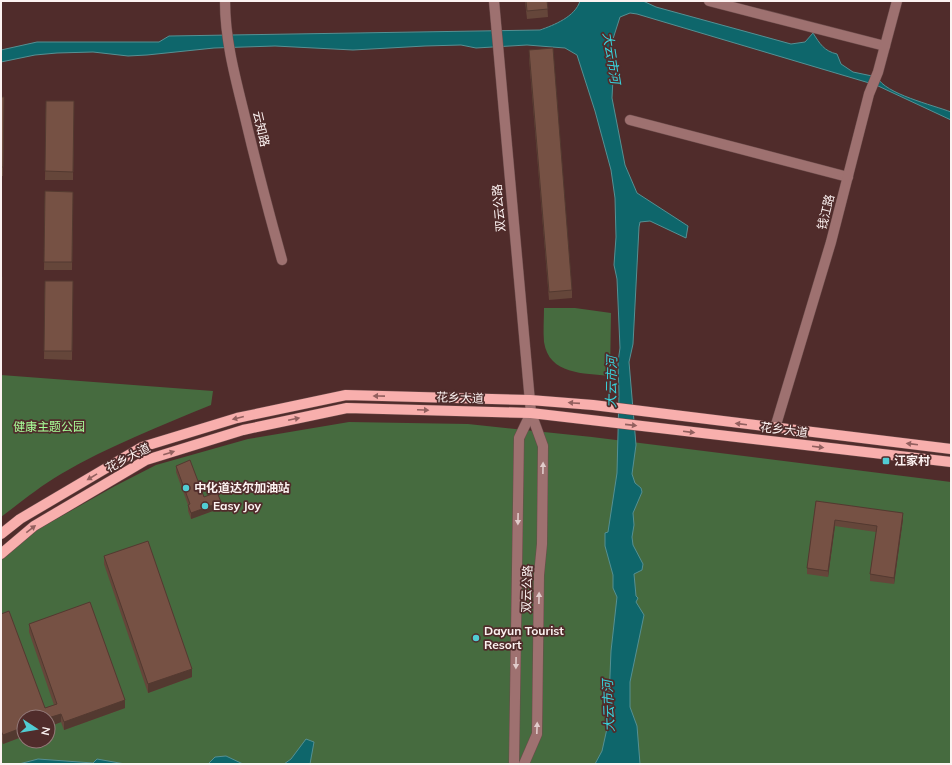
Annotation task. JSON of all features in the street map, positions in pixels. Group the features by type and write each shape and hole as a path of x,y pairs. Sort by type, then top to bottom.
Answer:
{"main road":[{"name":"花乡大道","path":"1,534 20,519 142,447 237,418 346,395 530,400 613,407 951,449"},
{"name":"花乡大道","path":"1,554 34,526 146,460 243,430 347,408 531,413 951,462"}],"street":[{"name":"云知路","path":"225,1 225,29 229,53 256,164 282,260"},
{"name":"双云公路","path":"494,1 531,413 543,446 542,544 539,575 537,734 524,764"},
{"path":"710,1 885,46"},
{"name":"钱江路","path":"775,428 831,242 869,94 878,72 897,1"},
{"path":"630,120 848,177"},
{"name":"双云公路","path":"514,764 519,438 531,413"}],"green space":[{"path":"544,308 575,308 611,313 610,376 579,373 560,366 553,361 547,353 544,342"},
{"name":"健康主题公园","path":"1,375 213,391 211,405 135,437 79,464 45,484 1,517"},
{"name":"Dayun Tourist Resort","path":"349,422 468,424 592,437 951,482 951,764 1,764 1,559 35,531 156,465 248,439"}],"water":[{"path":"580,1 643,1 656,7 791,44 805,42 813,33 823,46 829,51 837,54 841,64 853,72 877,77 889,89 899,94 951,112 951,120 876,85 637,14 630,13 620,17 612,42 610,65 613,78 612,98 625,165 637,193 688,226 686,238 650,221 640,222 639,227 633,344 629,362 636,445 632,474 635,483 641,488 642,492 633,513 634,525 632,537 633,545 643,564 642,570 634,574 636,596 638,598 636,602 644,615 630,682 630,707 637,726 640,764 595,764 602,751 608,724 611,651 617,597 613,588 613,575 605,546 605,533 608,532 617,473 619,394 618,362 620,348 617,279 614,265 616,237 615,198 611,170 595,111 577,55 565,48 527,45 476,48 461,45 425,46 353,50 275,46 214,48 128,56 93,52 57,53 35,55 1,62 1,50 37,42 159,42 169,36 540,30 569,16 574,12"},
{"path":"306,739 314,742 310,764 284,764 291,759"},
{"path":"226,756 243,764 208,764 215,757"},
{"path":"38,759 93,763 97,759 125,764 19,764"}],"building":[{"path":"526,1 547,1 548,9 527,11"},
{"path":"553,48 572,290 549,292 529,50"},
{"path":"1,97 4,97 3,167 1,167"},
{"path":"46,101 74,101 73,172 45,171"},
{"path":"45,191 73,192 72,262 44,262"},
{"path":"1,277 2,277 1,347"},
{"path":"45,281 73,281 72,351 44,351"},
{"path":"190,460 204,497 217,492 221,502 191,513 188,505 190,504 176,466"},
{"path":"816,501 903,513 894,578 870,574 877,526 835,520 828,571 807,568"},
{"path":"148,541 192,669 148,684 104,556"},
{"path":"90,602 125,700 64,722 61,714 56,716 56,709 16,709 16,730 3,735 1,731 1,614 9,611 45,708 57,704 29,624"}],"place":[{"name":"江家村","path":"886,461"},
{"name":"中化道达尔加油站","path":"186,488"},
{"name":"Easy Joy","path":"205,506"},
{"name":"Dayun Tourist Resort","path":"476,638"}],"water label":[{"name":"大云市河","path":"612,58"},
{"name":"大云市河","path":"611,382"},
{"name":"大云市河","path":"608,706"}]}
